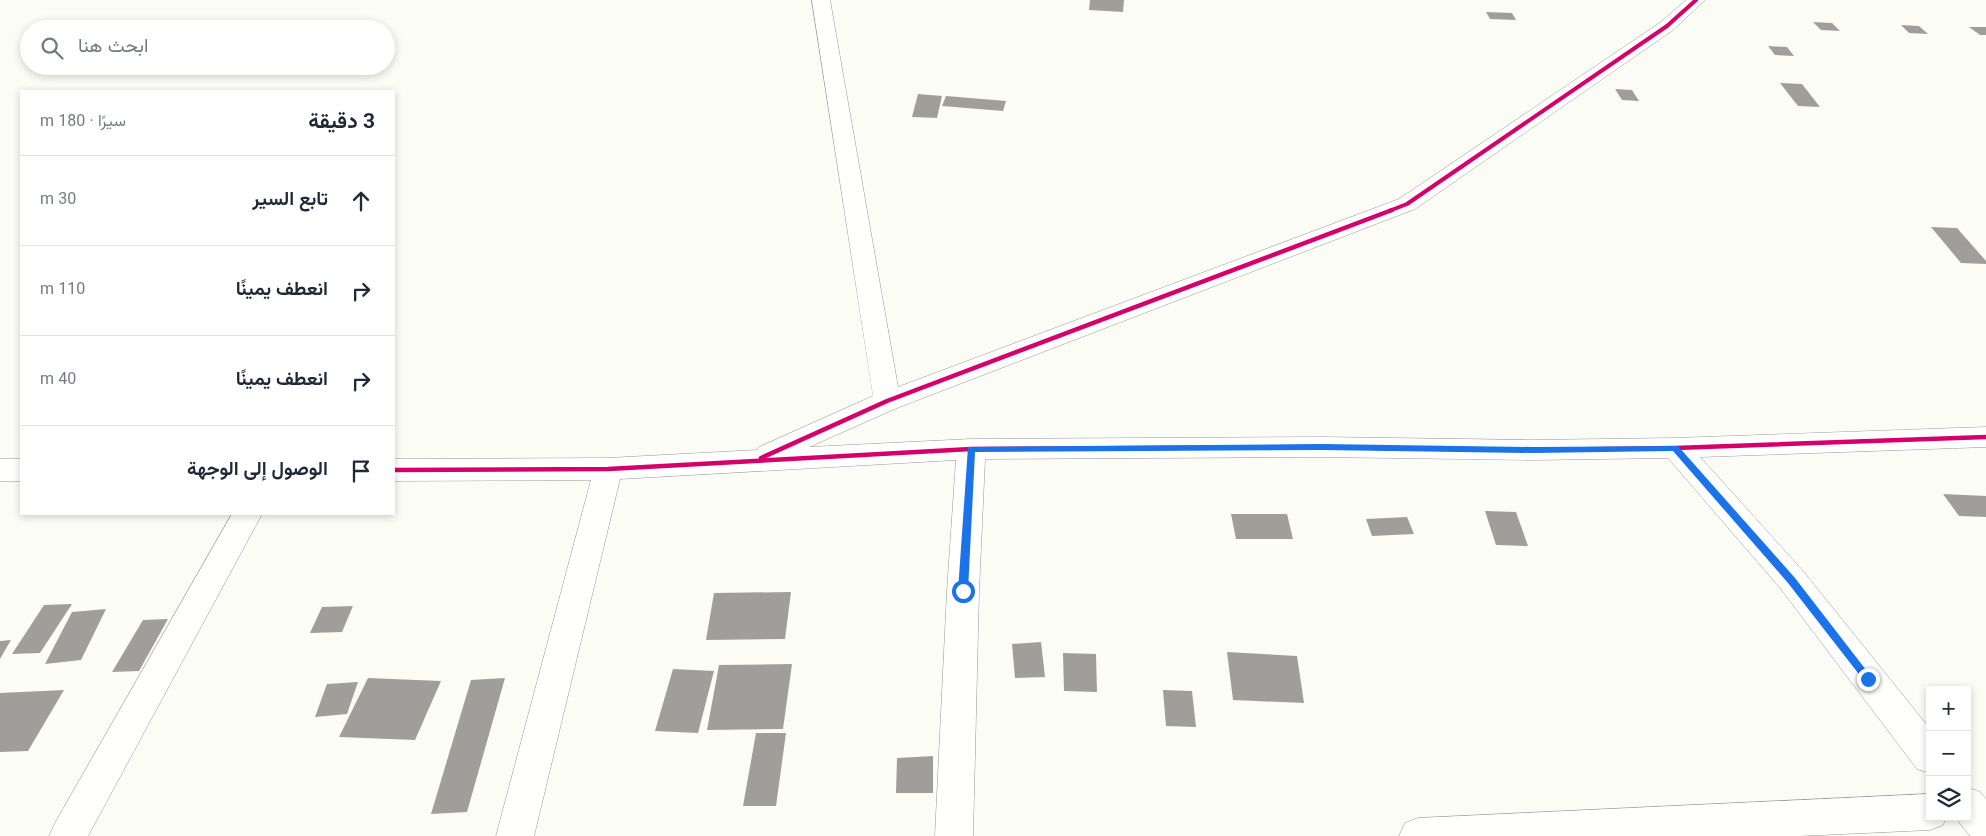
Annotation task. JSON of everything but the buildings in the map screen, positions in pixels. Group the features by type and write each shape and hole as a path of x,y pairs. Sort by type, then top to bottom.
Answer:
{"street":[{"path":"821,0 887,401"},
{"path":"754,461 887,401 1407,204 1667,26 1696,0"},
{"path":"395,470 608,469 971,449 1322,447 1533,450 1675,448 1986,437"},
{"path":"1675,448 1792,580 1926,752"},
{"path":"954,836 963,591 971,449"},
{"path":"515,836 608,469"},
{"path":"0,470 20,470"},
{"path":"68,836 246,515"},
{"path":"1418,836 1926,812"}],"cycle path":[{"path":"761,458 887,401 1407,204 1667,26 1696,0"},
{"path":"395,470 608,469 971,449 1322,447 1533,450 1675,448 1986,437"}],"route":[{"path":"963,591 971,449 1322,447 1533,450 1675,448 1792,580 1868,679"}]}
